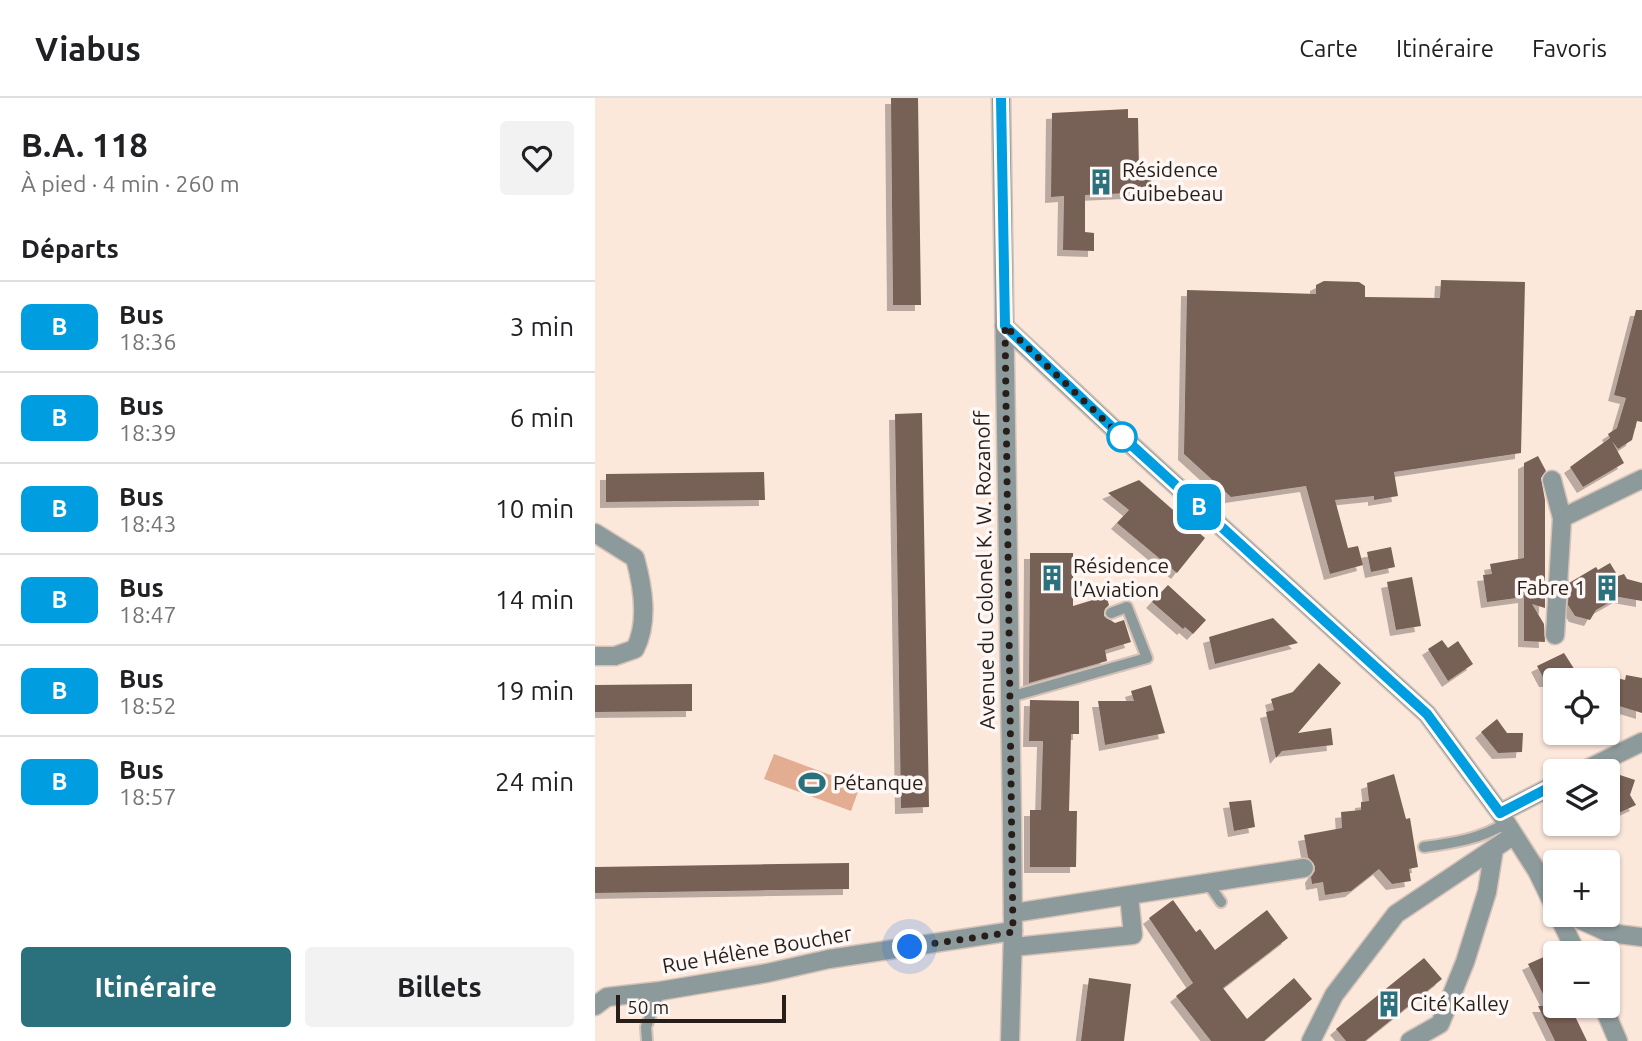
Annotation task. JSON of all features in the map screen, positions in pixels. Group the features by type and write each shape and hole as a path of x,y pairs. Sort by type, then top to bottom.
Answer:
{"street":[{"name":"Avenue du Colonel K. W. Rozanoff","path":"1001,98 1013,913 1010,1041"},
{"path":"1005,326 1115,430 1427,714 1507,824 1543,884"},
{"path":"1562,518 1642,479"},
{"path":"1552,480 1562,518 1555,635"},
{"path":"595,533 635,558 643,587 642,636 635,649 615,656 595,656"},
{"path":"1607,759 1642,742"},
{"path":"1410,1041 1440,1024 1465,962 1487,892 1494,849 1507,824 1543,795"},
{"path":"1311,1041 1334,995 1395,914 1494,849"},
{"path":"1013,913 1304,868"},
{"name":"Rue Hélène Boucher","path":"595,1006 607,997 767,973 829,959 1013,939 1133,935 1129,895"},
{"path":"1596,927 1609,933 1642,937"},
{"path":"1607,1018 1618,1041"}],"lane":[{"path":"1010,697 1147,658 1127,607 1111,613"},
{"path":"1424,847 1462,841 1507,824"},
{"path":"1207,883 1221,902"},
{"path":"646,1041 646,1027 660,991"}],"shaded area":[{"name":"Pétanque","path":"774,754 860,786 851,811 764,779"}],"building":[{"path":"891,98 918,98 921,305 893,305"},
{"path":"1128,109 1128,118 1138,118 1139,168 1150,168 1152,192 1085,195 1085,232 1094,233 1094,251 1063,250 1064,196 1051,197 1052,113"},
{"path":"1441,280 1525,282 1521,453 1394,472 1398,496 1374,500 1374,496 1335,500 1348,548 1358,546 1363,565 1330,574 1306,486 1231,497 1184,454 1187,290 1316,294 1316,285 1324,281 1359,282 1365,286 1365,297 1440,298"},
{"path":"1636,310 1642,310 1642,422 1637,421 1632,440 1618,449 1612,441 1624,463 1583,487 1570,467 1610,438 1608,434 1617,428 1626,398 1614,395"},
{"path":"922,413 929,807 901,808 895,414"},
{"path":"1538,456 1546,471 1541,478 1545,500 1545,608 1532,604 1544,624 1545,642 1524,641 1524,597 1487,602 1483,575 1492,574 1490,564 1524,558 1524,463"},
{"path":"764,472 765,500 606,502 606,474"},
{"path":"1139,480 1205,538 1177,573 1117,523 1129,510 1108,493"},
{"path":"1391,547 1395,567 1371,572 1367,552"},
{"path":"1030,553 1073,553 1073,606 1106,596 1109,605 1104,616 1115,623 1124,620 1131,642 1105,650 1107,661 1029,683"},
{"name":"Fabre 1","path":"1610,563 1618,576 1624,574 1627,579 1642,583 1642,601 1619,597 1596,610 1590,620 1575,616 1568,605 1569,583 1596,567 1598,570"},
{"path":"1412,577 1421,626 1396,630 1387,582"},
{"path":"1168,585 1206,620 1193,634 1185,627 1183,629 1152,602"},
{"path":"1273,618 1298,643 1215,664 1209,637"},
{"path":"1442,640 1448,648 1458,641 1473,664 1448,681 1428,649"},
{"path":"1564,653 1574,668 1543,668 1543,677 1537,666"},
{"path":"1319,663 1341,683 1298,733 1331,728 1333,745 1282,751 1276,758 1266,712 1274,710 1271,699 1293,692"},
{"path":"1626,675 1642,678 1642,713 1620,706 1620,679 1625,680"},
{"path":"692,684 692,711 595,712 595,685"},
{"path":"1151,685 1165,733 1105,745 1098,701 1134,701 1131,691"},
{"path":"1030,700 1079,701 1079,734 1071,734 1069,811 1077,811 1076,867 1030,867 1030,810 1041,810 1043,741 1029,741"},
{"path":"1497,719 1507,733 1523,733 1522,752 1498,753 1481,732"},
{"path":"1394,774 1406,819 1410,818 1418,867 1409,869 1411,881 1392,884 1379,869 1351,891 1325,895 1323,882 1312,884 1311,877 1315,866 1308,857 1304,835 1342,828 1341,812 1361,810 1361,802 1369,801 1367,783"},
{"path":"1620,775 1635,780 1630,795 1636,805 1620,812"},
{"path":"1251,800 1255,827 1234,831 1229,802"},
{"path":"849,863 849,889 595,893 595,867"},
{"path":"1173,900 1196,932 1200,929 1215,950 1267,910 1288,938 1223,988 1247,1019 1294,978 1312,999 1264,1041 1211,1041 1176,996 1193,983 1149,918"},
{"path":"1543,957 1543,994 1528,964"},
{"name":"Cité Kalley","path":"1424,958 1442,979 1365,1041 1346,1041 1336,1029"},
{"path":"1089,978 1131,984 1124,1041 1081,1041"},
{"path":"1544,1018 1576,1018 1587,1041 1555,1041"}],"bus line":[{"name":"B","path":"1001,98 1005,326 1115,430 1427,714 1500,813 1543,790"}],"place":[{"name":"Résidence Guibebeau","path":"1101,182"},
{"name":"Résidence l'Aviation","path":"1052,578"},
{"name":"Fabre 1","path":"1607,588"},
{"name":"Pétanque","path":"812,783"},
{"name":"Cité Kalley","path":"1389,1004"}],"route":[{"path":"910,947 1013,932 1005,326 1122,437"}]}
